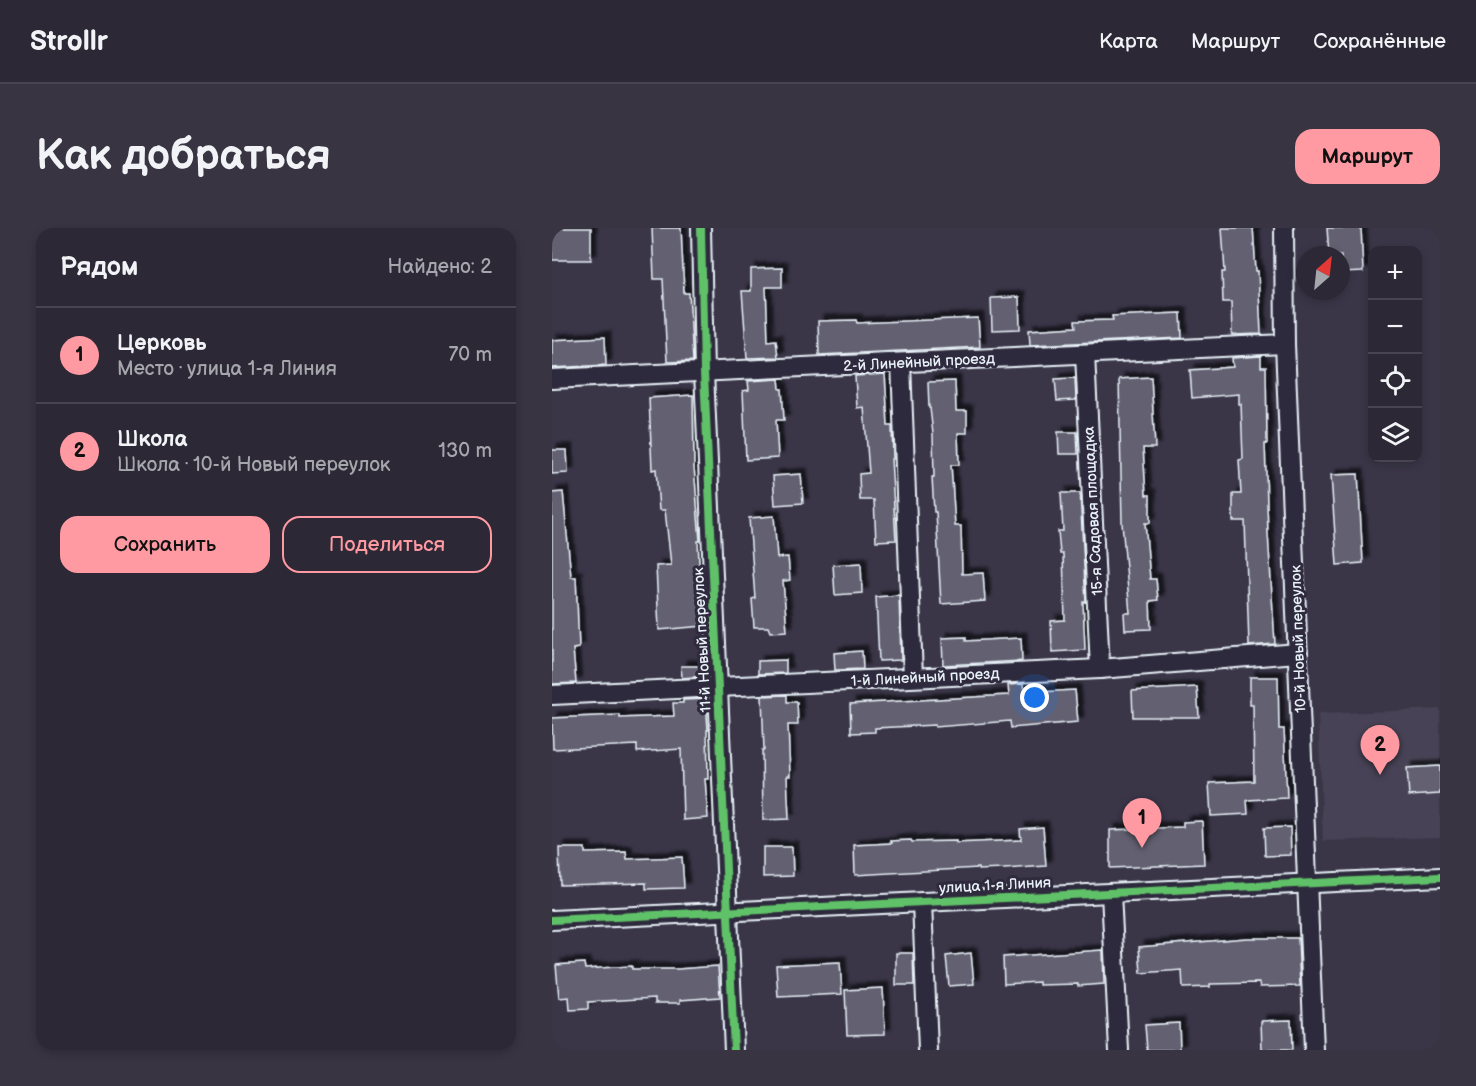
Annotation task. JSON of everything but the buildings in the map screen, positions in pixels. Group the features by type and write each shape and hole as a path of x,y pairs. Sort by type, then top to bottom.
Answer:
{"street":[{"name":"11-й Новый переулок","path":"701,228 704,372 734,1050"},
{"name":"10-й Новый переулок","path":"1284,228 1285,344 1314,1050"},
{"name":"2-й Линейный проезд","path":"552,379 1285,344"},
{"name":"15-я Садовая площадка","path":"1085,354 1100,669"},
{"path":"901,363 913,677"},
{"name":"1-й Линейный проезд","path":"552,695 1100,669 1298,653"},
{"name":"улица 1-я Линия","path":"552,920 1440,877"},
{"path":"1111,893 1119,1050"},
{"path":"922,902 928,1050"}],"shaded area":[{"path":"1440,709 1440,837 1323,841 1318,714"}],"cycle path":[{"path":"701,228 704,372 734,1050"},
{"path":"552,920 1440,877"}],"place":[{"name":"Школа","path":"1380,775"},
{"name":"Церковь","path":"1142,848"}]}
